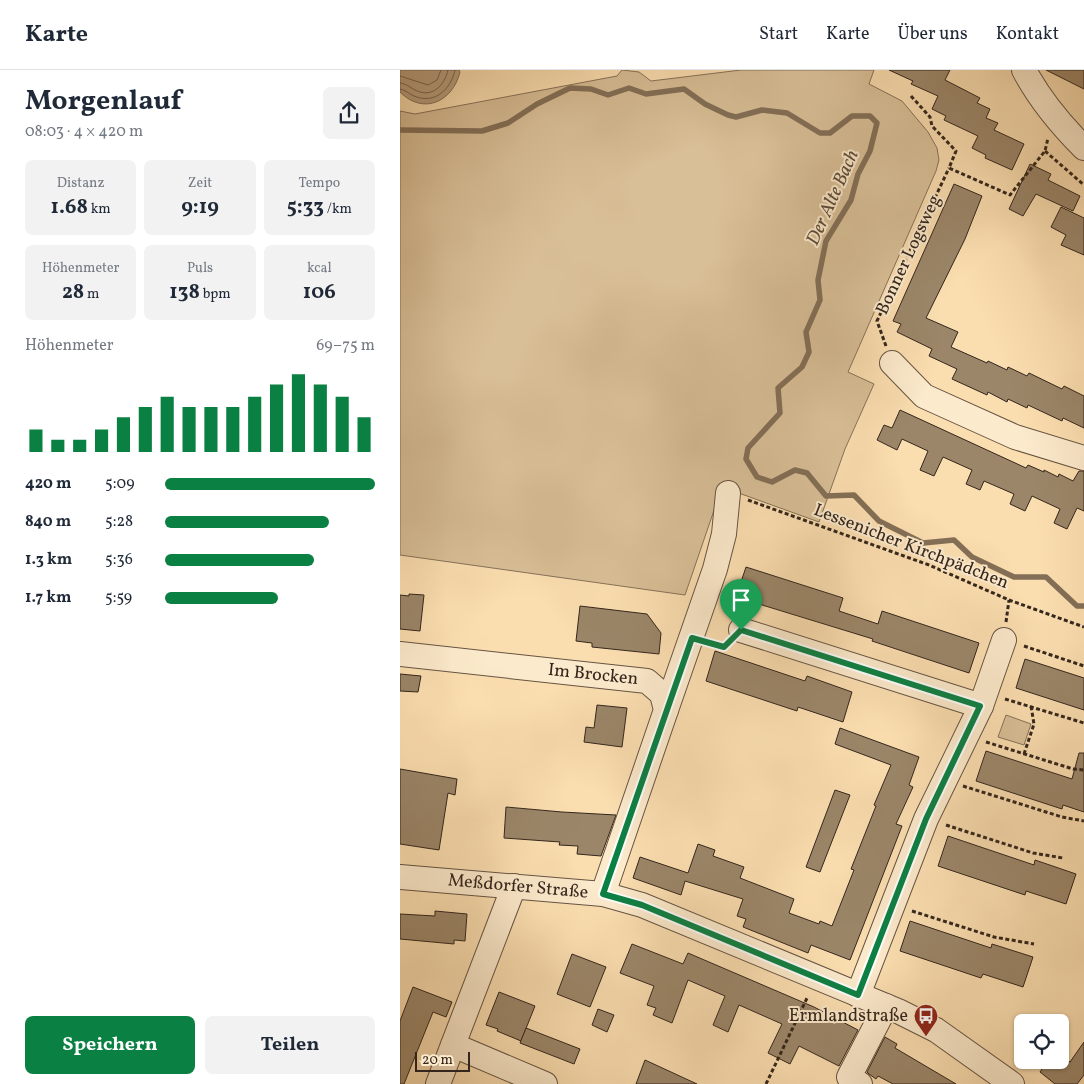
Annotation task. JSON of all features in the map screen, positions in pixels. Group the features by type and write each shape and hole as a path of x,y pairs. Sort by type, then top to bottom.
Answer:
{"street":[{"path":"1024,70 1035,91 1062,126 1084,148"},
{"path":"892,363 924,396 1015,437 1084,458"},
{"path":"603,894 715,569 724,534 728,493"},
{"path":"741,630 980,706"},
{"path":"858,995 926,819 980,706 1004,640"},
{"name":"Im Brocken","path":"400,654 647,681 662,694 666,710"},
{"name":"Meßdorfer Straße","path":"400,877 603,894 642,905 886,1006 936,1030 1012,1084"},
{"path":"438,1084 514,886"},
{"path":"860,1084 849,1078 886,1006"},
{"path":"454,1045 545,1084"}],"path":[{"name":"Bonner Logsweg","path":"892,363 877,321 956,151 932,126 930,117 911,96"},
{"path":"949,168 1010,195 1045,151 1047,140 1062,126"},
{"path":"1045,151 1084,185"},
{"name":"Lessenicher Kirchpädchen","path":"728,493 929,565 1009,600 1084,627"},
{"path":"692,638 724,647 741,630"},
{"path":"1004,640 1084,666"},
{"path":"1004,698 1084,724"},
{"path":"1024,754 1034,724 1030,706"},
{"path":"983,741 1084,770"},
{"path":"960,785 1062,817 1084,821"},
{"path":"926,819 1033,853 1063,858"},
{"path":"904,909 994,937 1034,944"},
{"path":"766,1084 817,977"}],"shaded area":[{"path":"622,70 639,72 651,81 741,70 874,70 869,84 902,101 928,132 937,148 939,160 936,171 848,372 874,384 845,449 819,522 722,487 685,595 400,555 400,111 415,114 617,76"},
{"path":"1006,715 1031,724 1024,745 998,737"}],"water":[{"path":"400,70 459,70 460,72 451,91 436,102 428,104 409,99 400,92"}],"building":[{"path":"889,70 950,70 945,80 980,98 977,103 990,109 986,118 998,123 994,130 1024,144 1012,170 985,158 986,155 972,148 978,136 944,120 946,116 932,109 938,96 911,84 913,81"},
{"path":"1046,70 1084,70 1084,89"},
{"path":"1030,164 1051,174 1048,180 1080,196 1073,211 1036,194 1023,216 1009,209"},
{"path":"954,184 982,196 965,239 926,318 958,332 951,347 1007,370 1008,367 1027,376 1029,373 1062,389 1064,386 1084,396 1084,428 1063,418 1062,421 1028,405 1027,408 1008,399 1007,402 988,392 987,395 952,379 957,369 929,356 932,349 897,332 901,324 893,321"},
{"path":"1061,207 1084,218 1084,255 1061,245 1066,235 1051,227"},
{"path":"900,410 1026,468 1028,465 1058,477 1059,474 1073,481 1079,471 1084,471 1084,511 1077,508 1067,529 1054,523 1060,509 1032,496 1025,511 1010,504 1014,494 984,481 980,490 966,484 972,470 943,457 934,476 920,470 928,451 902,439 897,450 877,440 884,425 892,428"},
{"path":"746,567 843,598 839,611 878,624 882,611 979,643 969,673 872,641 873,639 736,597"},
{"path":"409,594 424,595 420,631 400,629 400,595 409,596"},
{"path":"580,606 647,614 661,633 659,654 592,647 592,643 576,641"},
{"path":"715,651 805,681 807,676 852,692 843,722 798,707 797,711 706,681"},
{"path":"1025,659 1084,678 1084,710 1016,688"},
{"path":"400,674 421,676 418,692 400,691"},
{"path":"597,705 627,708 622,747 584,742 586,727 594,728"},
{"path":"840,728 919,757 909,785 913,787 896,824 902,826 850,960 811,945 808,953 743,927 746,919 737,916 743,899 685,881 681,895 633,878 640,857 688,873 698,844 715,850 713,856 744,867 740,878 794,899 789,913 819,924 820,921 832,926 854,870 851,869 876,806 874,805 891,765 835,744"},
{"path":"986,751 1072,779 1079,753 1084,753 1084,812 1063,805 1062,809 976,781"},
{"path":"400,769 457,779 455,795 448,793 439,850 400,844"},
{"path":"835,790 850,795 820,872 806,867"},
{"path":"506,807 616,815 601,856 577,854 578,846 559,845 560,842 504,838"},
{"path":"948,836 1034,865 1035,860 1076,874 1066,904 1026,891 1025,895 938,866"},
{"path":"435,911 467,914 465,941 454,940 454,944 400,939 400,914 435,916"},
{"path":"910,921 991,948 992,944 1033,957 1023,987 983,974 981,978 900,951"},
{"path":"632,944 683,964 688,953 814,1007 858,1030 839,1066 799,1046 790,1064 768,1053 782,1024 739,1005 728,1032 713,1025 725,996 688,980 672,1023 653,1015 656,1008 647,1005 654,986 620,973"},
{"path":"572,954 606,967 590,1007 557,994"},
{"path":"413,987 452,1002 446,1017 433,1012 404,1084 400,1084 400,1021"},
{"path":"499,992 535,1006 521,1041 486,1025"},
{"path":"598,1009 614,1015 607,1032 592,1025"},
{"path":"526,1028 580,1049 574,1064 520,1043"},
{"path":"885,1037 897,1044 895,1048 956,1084 893,1084 878,1076 876,1079 867,1072"},
{"path":"1084,1042 1084,1075 1077,1084 1055,1084 1040,1072 1042,1069 1069,1069 1070,1062"},
{"path":"645,1060 697,1084 636,1084"}],"waterway":[{"name":"Der Alte Bach","path":"400,130 482,131 508,123 537,104 570,88 591,89 608,95 629,88 646,94 684,89 705,104 728,115 736,117 762,110 787,113 820,133 830,133 852,116 870,116 877,123 870,151 858,174 851,200 826,241 818,280 820,300 806,332 809,352 802,367 778,388 780,413 748,448 746,459 757,477 772,482 795,470 807,473 826,496 854,495 879,521 923,543 954,540 972,557 1014,577 1046,577 1077,606 1084,606"}],"place":[{"name":"Ermlandstraße","path":"926,1037"}],"route":[{"path":"741,630 980,706 941,784 926,819 858,995 642,905 603,894 692,638 724,647 741,630"}]}
